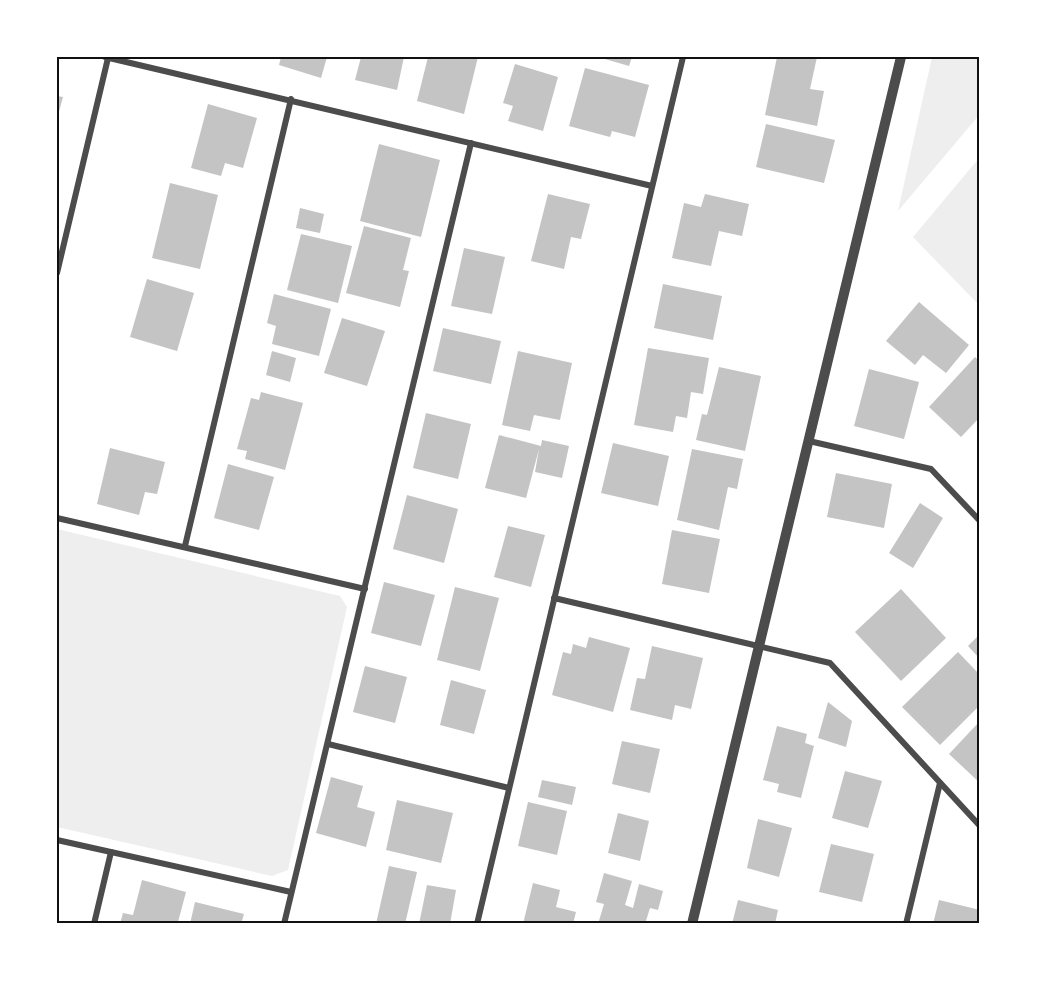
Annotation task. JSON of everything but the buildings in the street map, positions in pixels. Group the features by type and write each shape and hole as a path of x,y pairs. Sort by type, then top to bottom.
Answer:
{"street":[{"path":"57,273 107,57 652,186"},
{"path":"477,924 683,57"},
{"path":"692,924 901,57"},
{"path":"185,546 291,99"},
{"path":"284,924 471,143"},
{"path":"810,441 931,469 980,521"},
{"path":"57,518 365,589"},
{"path":"554,598 830,663 980,826"},
{"path":"328,744 509,788"},
{"path":"906,924 940,783"},
{"path":"57,840 291,892"},
{"path":"94,924 111,852"}],"shaded area":[{"path":"932,57 980,57 980,114 898,211"},
{"path":"980,157 980,306 913,237"},
{"path":"57,529 340,596 347,607 288,870 272,876 57,827"}]}
